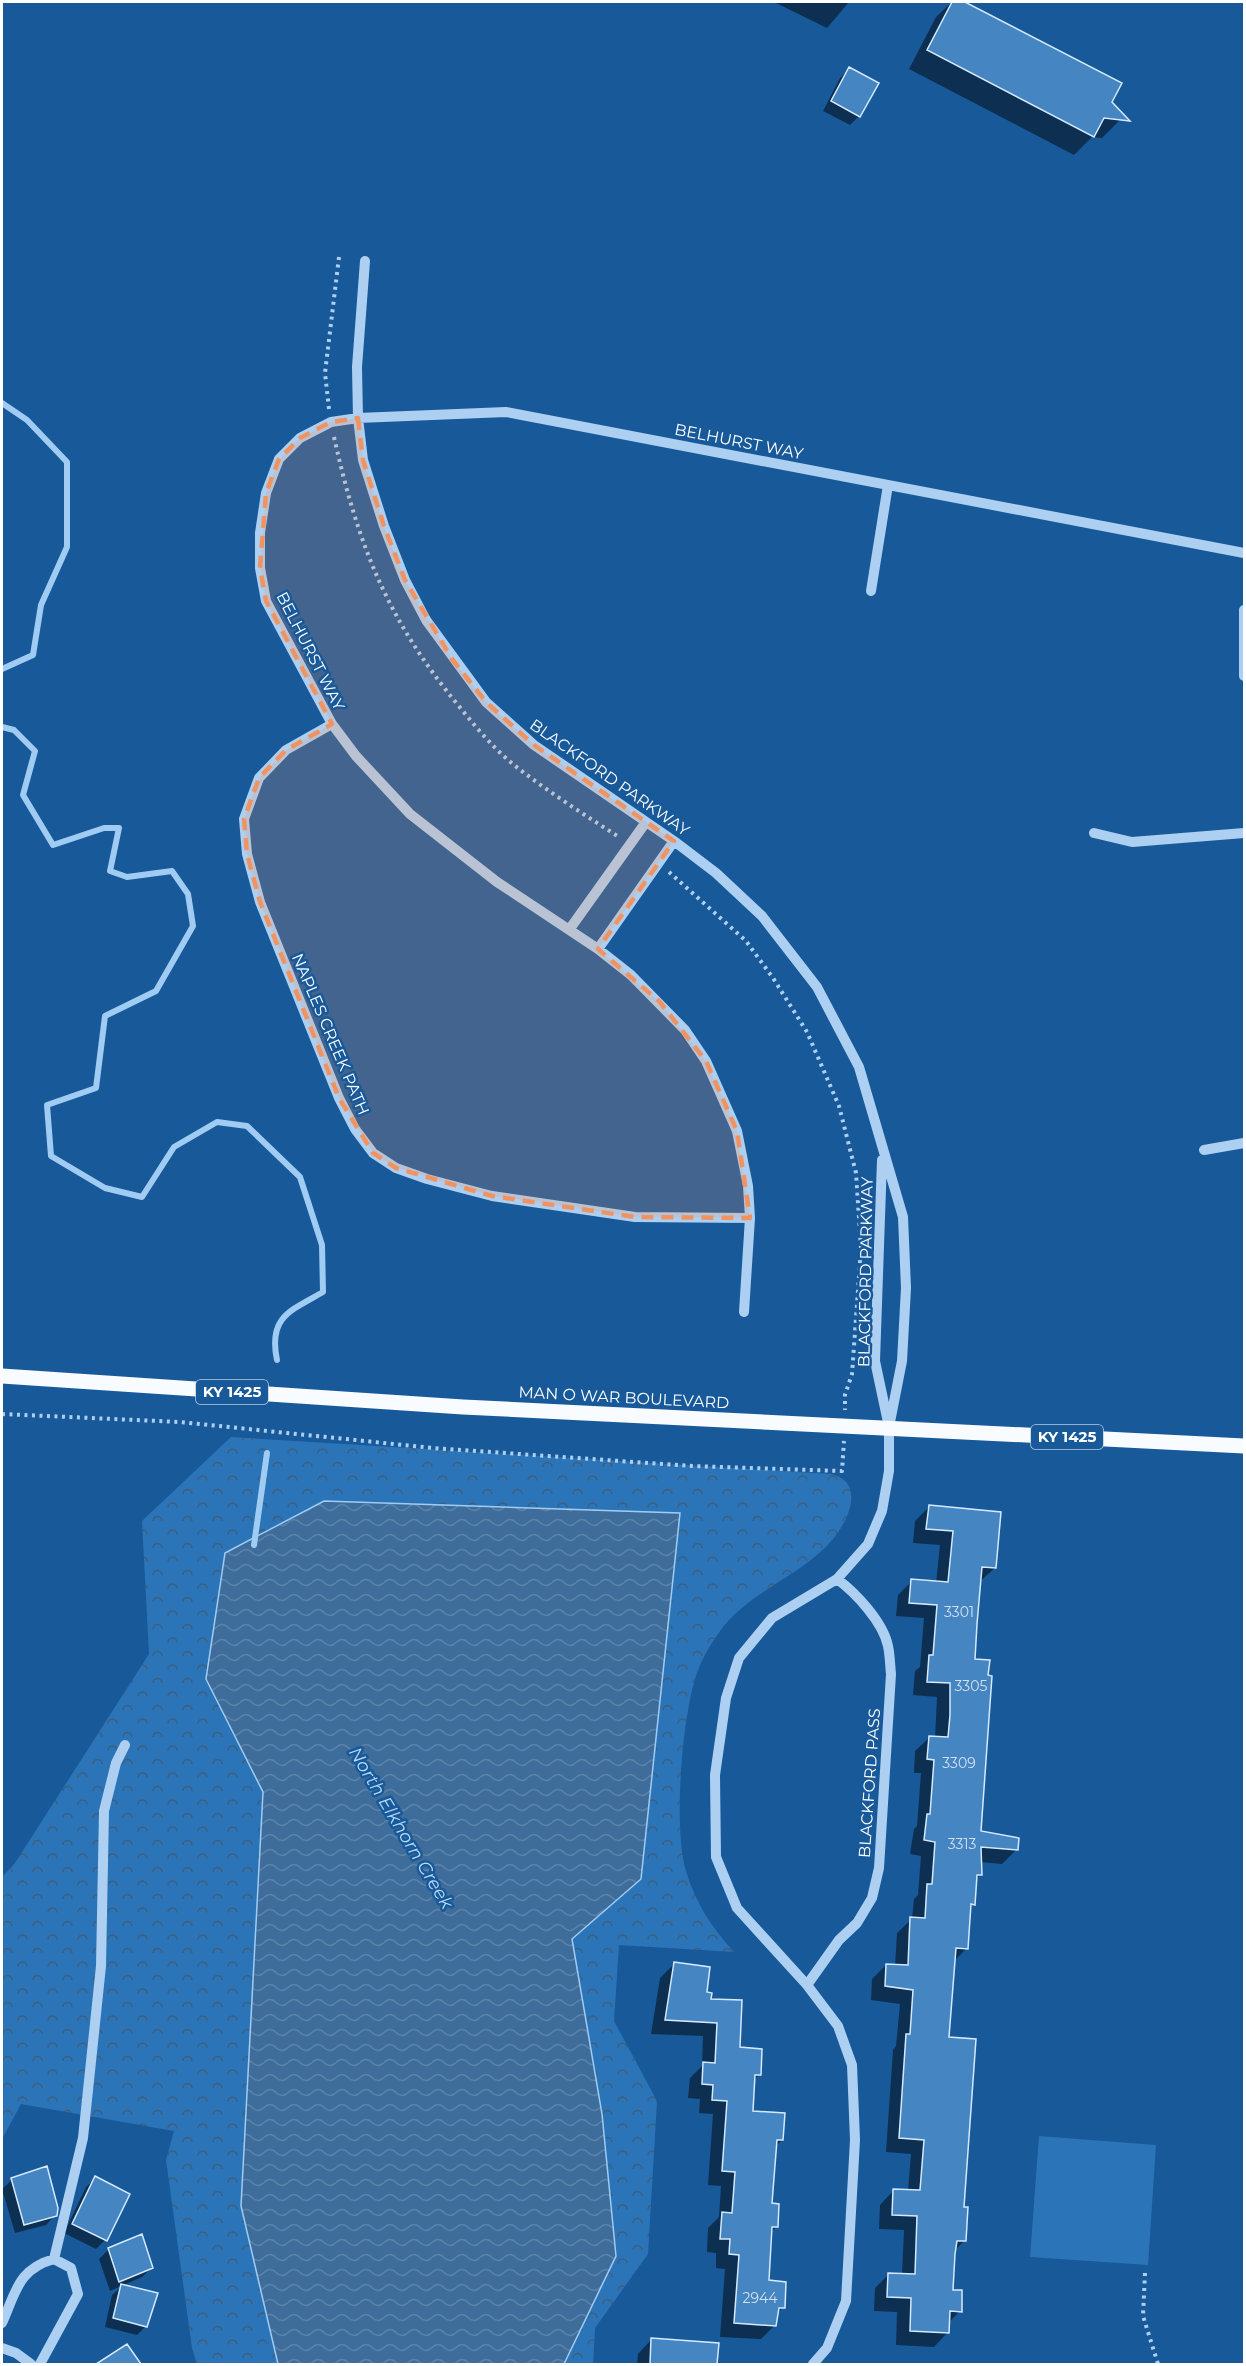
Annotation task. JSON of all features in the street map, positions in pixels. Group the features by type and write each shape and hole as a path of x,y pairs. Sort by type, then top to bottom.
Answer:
{"main road":[{"name":"MAN O WAR BOULEVARD","path":"2,1376 463,1407 1245,1446"}],"street":[{"name":"BLACKFORD PARKWAY","path":"366,261 357,367 358,418 363,460 388,537 405,580 426,620 452,659 486,702 534,745 674,841 716,873 762,916 817,987 859,1067 874,1110 883,1153 903,1216 906,1288 902,1361 889,1427 889,1471 882,1511 868,1544 837,1579 772,1618 738,1658 726,1698 715,1775 716,1857 737,1908 807,1985 838,2026 852,2065 855,2140 846,2301 826,2348 813,2364"},
{"name":"BELHURST WAY","path":"744,1312 750,1218 748,1186 737,1131 706,1061 685,1030 660,1002 598,949 497,882 410,814 356,756 332,724 266,601 260,568 260,533 266,493 279,459 300,438 331,422 358,418 506,412 1245,553"},
{"path":"871,591 888,485"},
{"path":"1245,610 1245,676"},
{"name":"NAPLES CREEK PATH","path":"332,724 286,750 259,778 244,819 247,854 260,902 339,1098 355,1129 373,1153 396,1168 492,1197 635,1217 750,1218"},
{"path":"569,930 646,822"},
{"path":"1094,833 1132,842 1245,833"},
{"path":"598,949 674,841"},
{"path":"1204,1150 1245,1143"},
{"name":"BLACKFORD PARKWAY","path":"883,1153 875,1361 889,1427"},
{"name":"BLACKFORD PASS","path":"807,1985 839,1940 857,1923 872,1898 879,1868 891,1674 888,1644 876,1622 848,1587 837,1579"},
{"path":"54,2259 69,2205 85,2115 101,1966 104,1811 116,1763 125,1745"},
{"path":"2,2323 24,2276 36,2264 54,2259 71,2268 78,2294 40,2364"},
{"path":"2,2348 16,2353 31,2364"}],"path":[{"path":"339,257 325,373 331,422 346,491 367,558 393,614 435,678 512,764 575,809 630,844"},
{"path":"2,1414 180,1422 433,1448 610,1460 842,1470 845,1395 852,1374 861,1248 856,1173 839,1106 807,1032 774,978 746,941 658,863"},
{"path":"1145,2273 1143,2316 1158,2364"}],"highlighted area":[{"path":"358,418 363,460 384,526 405,580 452,659 486,702 534,745 674,841 598,949 660,1002 706,1061 737,1131 750,1218 635,1217 492,1196 396,1168 373,1153 339,1098 260,902 247,854 244,819 259,778 286,750 332,724 266,601 260,568 266,493 279,459 300,438 331,422"}],"green space":[{"path":"231,1437 830,1474 841,1478 848,1484 851,1493 849,1512 833,1539 808,1563 736,1613 712,1643 697,1673 687,1716 681,1772 682,1852 686,1871 699,1904 718,1934 734,1952 619,1945 614,2021 657,2101 648,2254 595,2328 593,2364 197,2364 192,2348 166,2160 174,2131 21,2104 2,2139 2,1877 15,1863 149,1654 142,1521"},
{"path":"1039,2136 1156,2145 1148,2265 1030,2257"}],"water":[{"path":"324,1501 680,1513 641,1879 572,1939 602,2114 616,2256 564,2364 278,2364 241,2206 263,1792 206,1679 225,1553"}],"building":[{"path":"952,2 965,2 1122,83 1112,102 1130,121 1104,118 1094,137 927,50"},
{"path":"849,67 879,83 860,117 831,101"},
{"path":"929,1505 1001,1512 996,1568 982,1567 977,1624 975,1659 990,1660 988,1675 992,1676 981,1831 1019,1838 1018,1850 981,1847 982,1875 977,1875 975,1905 971,1904 968,1949 956,1948 949,2037 976,2039 964,2207 968,2207 966,2241 957,2241 953,2290 962,2290 962,2312 950,2311 949,2333 910,2331 911,2298 887,2297 888,2273 915,2274 917,2216 892,2215 893,2189 920,2190 924,2140 899,2138 906,2034 910,2034 913,1990 885,1986 886,1964 908,1965 910,1917 925,1918 927,1884 932,1884 935,1842 924,1840 927,1814 930,1814 934,1760 927,1759 929,1736 948,1737 950,1715 950,1683 927,1682 929,1655 933,1655 937,1605 909,1603 911,1579 948,1582 953,1531 926,1529"},
{"path":"674,1962 710,1967 707,1992 712,1993 711,1999 742,2000 740,2047 762,2049 761,2075 755,2075 753,2111 785,2113 783,2140 777,2140 772,2203 779,2204 778,2227 772,2227 769,2280 786,2282 785,2308 779,2308 776,2326 734,2323 739,2255 729,2254 730,2239 720,2239 722,2212 732,2213 735,2172 722,2171 727,2101 712,2100 713,2085 702,2084 703,2062 715,2063 717,2023 665,2020"},
{"path":"47,2166 58,2208 57,2216 24,2225 11,2178"},
{"path":"95,2176 130,2194 107,2241 72,2224"},
{"path":"142,2234 153,2268 119,2282 108,2248"},
{"path":"121,2284 158,2293 147,2327 113,2318"},
{"path":"651,2338 719,2343 717,2364 650,2364"},
{"path":"127,2344 141,2364 96,2364"}],"waterway":[{"name":"North Elkhorn Creek","path":"2,403 27,420 67,462 67,547 41,605 33,655 2,669"},
{"name":"North Elkhorn Creek","path":"2,727 14,730 35,751 23,795 53,845 104,828 119,828 110,871 127,877 172,871 188,894 193,926 156,991 105,1016 96,1088 47,1105 51,1156 105,1188 142,1197 174,1147 217,1122 247,1126 300,1177 322,1245 323,1292 284,1317 276,1334 277,1360"},
{"name":"North Elkhorn Creek","path":"254,1545 267,1453"}]}
